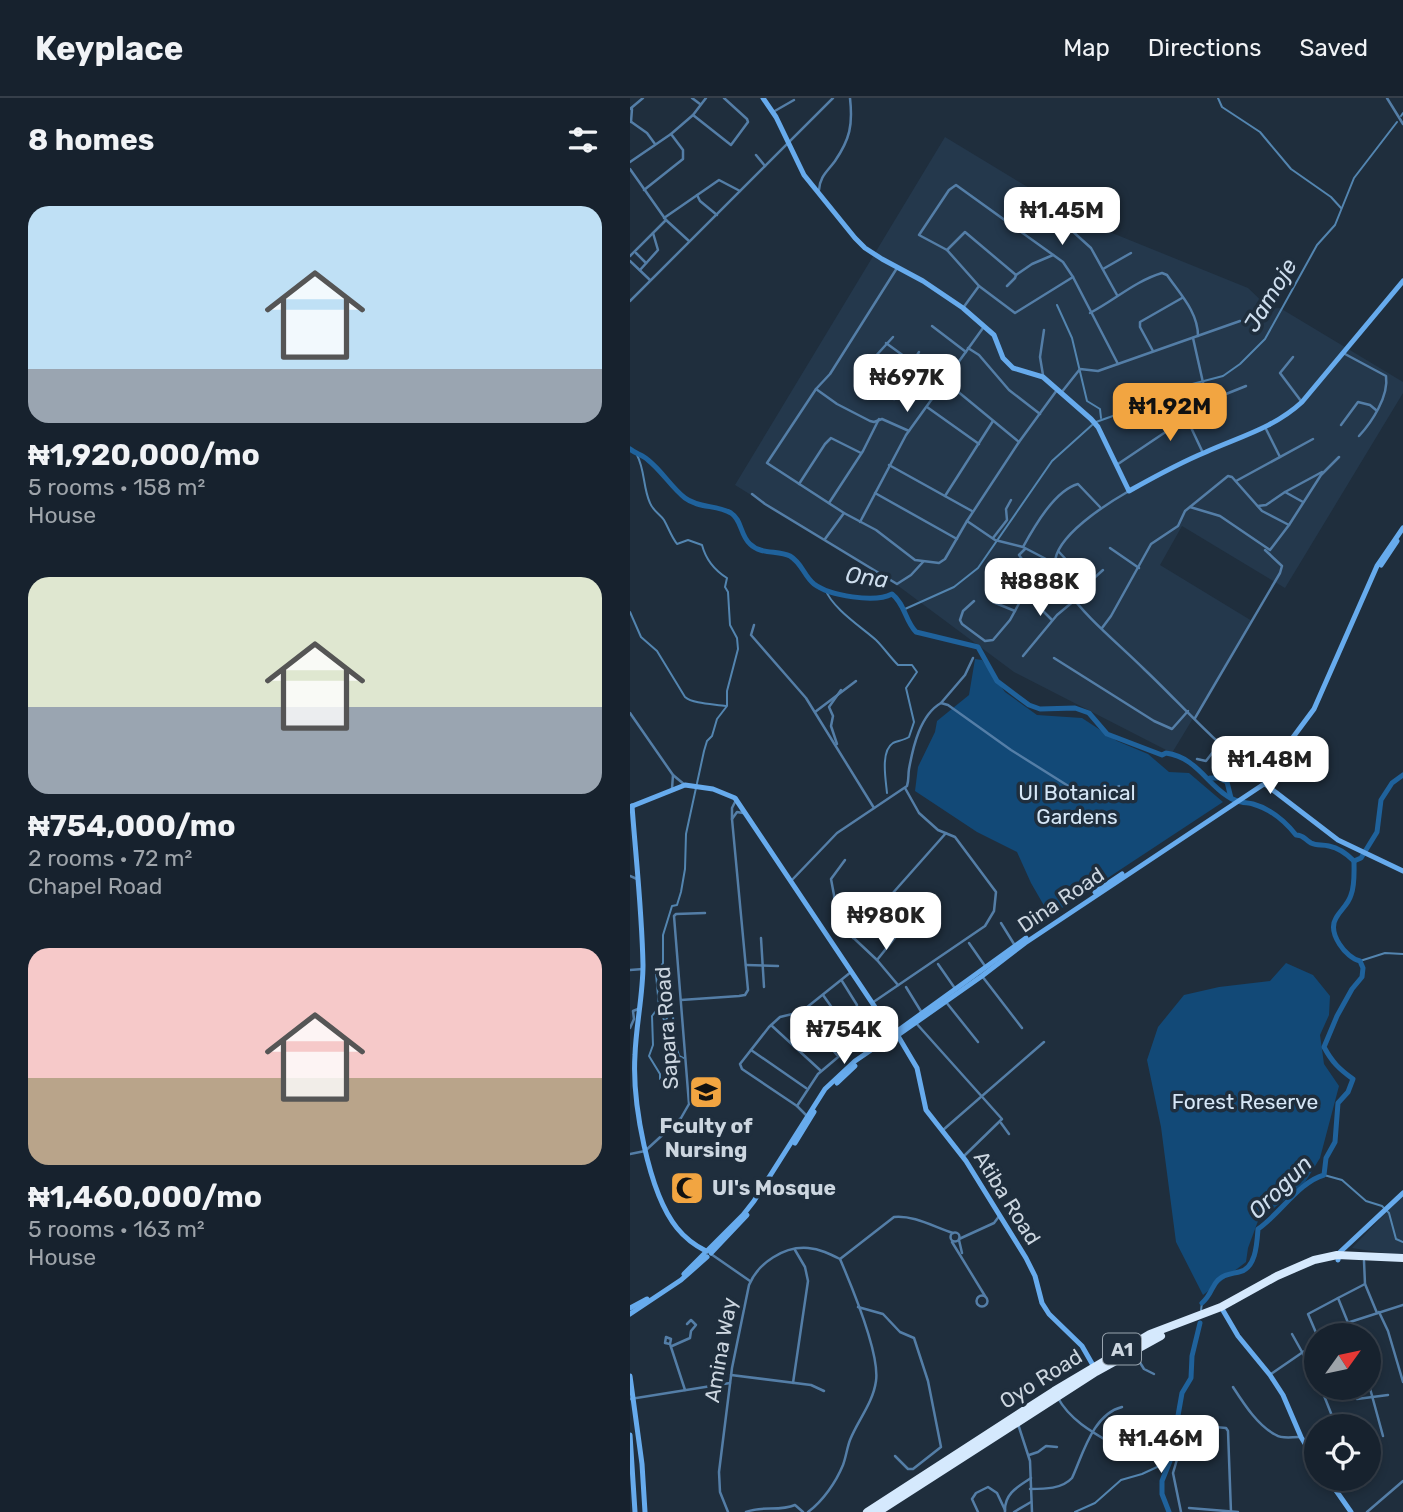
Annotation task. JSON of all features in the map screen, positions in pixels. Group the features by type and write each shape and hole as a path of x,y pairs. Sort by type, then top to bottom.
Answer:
{"highway":[{"name":"Oyo Road","path":"878,1512 1017,1424 1094,1367 1141,1342 1222,1309 1296,1267 1314,1260 1338,1257 1403,1260"},
{"name":"Oyo Road","path":"1338,1257 1363,1261 1403,1260"},
{"name":"Oyo Road","path":"867,1512 1141,1342"}],"street":[{"path":"643,98 631,109 631,122 647,133 655,144"},
{"path":"692,98 700,104"},
{"path":"630,162 671,134 693,115 706,98"},
{"path":"693,115 731,145 748,122 724,98"},
{"path":"763,98 773,112 804,175 865,248 923,281 963,308 994,335 1003,358 1013,368 1043,377 1092,420 1129,491"},
{"path":"630,301 833,98"},
{"path":"819,191 820,180 849,137 850,98"},
{"path":"1389,99 1403,124"},
{"path":"773,112 793,100"},
{"path":"644,190 683,159 683,150 671,134"},
{"path":"756,155 765,166"},
{"path":"630,169 665,219 689,241"},
{"path":"651,281 630,258 665,219 719,180 740,191"},
{"path":"1073,277 1015,313 979,285 947,250 920,238 919,233 949,190 956,185 1063,262 1073,277 1118,363"},
{"path":"697,195 700,201 717,215"},
{"path":"1070,229 1091,248 1117,295"},
{"path":"947,250 965,232 1016,275"},
{"path":"640,270 658,250 653,233"},
{"path":"635,252 646,263"},
{"path":"1103,269 1131,253"},
{"path":"1007,286 1016,275 1032,264 1053,255"},
{"path":"898,267 830,374 816,389 767,462 844,513 876,530 915,560 935,564 942,561 1019,442 1080,369 1098,371 1240,321"},
{"path":"1090,313 1117,295 1162,272 1167,275 1196,318 1198,336"},
{"path":"1403,281 1301,402 1285,416 1203,453 1100,508 1076,530 1059,552 1055,562 1066,589 1074,598 1219,744 1338,840 1403,869"},
{"path":"963,308 979,285"},
{"path":"1153,351 1140,322 1182,298"},
{"path":"933,326 967,350 979,355 1009,390 1040,414"},
{"path":"859,522 909,431 985,326"},
{"path":"1043,377 1040,357 1044,330"},
{"path":"873,359 892,337"},
{"path":"1193,337 1210,402"},
{"path":"887,343 912,362"},
{"path":"894,400 901,381 919,352"},
{"path":"1342,352 1386,376 1388,386 1359,436"},
{"path":"1293,357 1280,373 1301,402"},
{"path":"901,381 932,399"},
{"path":"945,381 1019,442"},
{"path":"1116,466 1210,402 1246,386"},
{"path":"816,389 837,404 870,421 880,419 909,431"},
{"path":"1341,425 1359,402 1376,410"},
{"path":"926,407 979,444"},
{"path":"829,503 880,419"},
{"path":"1187,419 1203,453"},
{"path":"945,496 993,421"},
{"path":"1265,427 1280,457"},
{"path":"799,484 831,438 861,453"},
{"path":"1236,481 1313,439"},
{"path":"1268,551 1289,525 1324,471 1339,457"},
{"path":"889,465 973,512"},
{"path":"1258,506 1264,506 1324,471"},
{"path":"1102,628 1151,544 1180,524 1184,513 1190,507 1228,476 1236,481 1258,506 1289,525"},
{"path":"1008,584 1027,566 1019,555 1037,521 1069,487 1078,484 1100,508"},
{"path":"1285,492 1304,502"},
{"path":"875,493 957,539"},
{"path":"752,494 897,584 915,572 923,562"},
{"path":"993,538 1007,520 1006,509 1011,500"},
{"path":"1190,507 1220,516 1268,551 1282,566 1195,719"},
{"path":"825,539 844,513"},
{"path":"967,521 993,538 1055,562"},
{"path":"1265,779 1317,710 1380,568 1403,531"},
{"path":"1110,548 1139,568"},
{"path":"1059,552 1074,568"},
{"path":"974,601 963,611 960,620 965,627 989,642 997,636 1024,593 1050,560"},
{"path":"1023,656 1074,598 1103,570"},
{"path":"993,602 1015,611"},
{"path":"1037,605 1053,621"},
{"path":"754,625 750,632 752,637 806,698 874,809"},
{"path":"791,881 837,833 905,788 909,782 910,764 921,728 930,710 941,703 965,675 973,658"},
{"path":"1054,658 1154,721 1172,729 1188,712"},
{"path":"814,712 856,681"},
{"path":"838,748 831,726 834,716 830,707 841,691"},
{"path":"941,703 948,705 1011,750 1089,799 1095,800 1119,786"},
{"path":"630,713 677,779 685,785 724,793 734,798 896,1036 828,1091 808,1117 744,1220 672,1284 631,1312"},
{"path":"1197,759 1206,761 1219,744"},
{"path":"673,775 675,788"},
{"path":"675,788 677,779"},
{"name":"Dina Road","path":"896,1036 922,1013 986,968 1265,779"},
{"path":"685,785 631,806 643,969 636,1018 635,1071 645,1151 658,1191 677,1229 707,1254 750,1281"},
{"path":"872,1003 985,926 994,911 996,892 955,837 938,830 919,813 905,788"},
{"path":"724,793 749,819"},
{"path":"681,1000 745,995 748,990 732,819 735,802"},
{"path":"732,819 737,813 744,813"},
{"path":"853,938 946,833"},
{"path":"845,860 831,879 835,916 842,927 877,960 898,985"},
{"path":"630,876 637,879"},
{"name":"Sapara Road","path":"645,1151 687,1110 675,915 705,913"},
{"path":"1000,923 1016,948"},
{"path":"877,960 898,933"},
{"path":"761,938 764,987"},
{"path":"969,943 986,968"},
{"name":"Dina Road","path":"896,1036 982,976 1016,948"},
{"path":"938,964 956,989"},
{"path":"746,965 778,966"},
{"path":"630,970 643,969"},
{"path":"808,1117 797,1106 742,1069 740,1064 780,1017 801,1012 851,972"},
{"path":"982,976 1022,1028"},
{"path":"823,995 840,1019 856,1009 856,1003 841,980"},
{"path":"905,987 922,1013"},
{"path":"946,1002 978,1042"},
{"path":"801,1012 838,1056"},
{"path":"630,1028 636,1018"},
{"path":"797,1106 821,1071 883,1019"},
{"path":"916,1023 983,1095 1002,1119 1001,1122 1009,1134"},
{"path":"771,1025 821,1071"},
{"name":"Atiba Road","path":"896,1036 917,1068 926,1110 963,1157 1000,1215 1031,1267 1042,1303 1049,1314 1082,1346 1094,1367"},
{"path":"943,1130 1044,1041"},
{"path":"751,1050 807,1089"},
{"path":"963,1157 1001,1122"},
{"path":"630,1154 645,1151"},
{"path":"1338,1257 1403,1192"},
{"path":"994,1223 1000,1215"},
{"path":"840,1259 894,1217 902,1216 943,1230 971,1234"},
{"path":"951,1240 994,1223 1004,1223"},
{"path":"943,1230 985,1296"},
{"path":"955,1233 959,1239 962,1257"},
{"path":"951,1240 955,1233"},
{"path":"746,1512 795,1505 805,1512 831,1488 844,1465 849,1442 871,1399 876,1381 874,1352 840,1259 810,1248 795,1249 805,1267 807,1282 793,1383"},
{"name":"Amina Way","path":"728,1512 720,1492 719,1472 731,1375 750,1281 769,1260 795,1249"},
{"path":"1363,1261 1365,1284 1395,1352 1403,1382"},
{"path":"1312,1323 1308,1314 1365,1284"},
{"path":"1338,1298 1350,1322 1403,1305"},
{"path":"858,1307 883,1314 900,1332 914,1338 928,1381 941,1447 914,1469 908,1469 895,1456"},
{"path":"1222,1309 1238,1336 1283,1395 1304,1442"},
{"path":"685,1390 671,1345 690,1338 696,1325 691,1320 687,1324"},
{"path":"1270,1375 1303,1352 1292,1334"},
{"path":"1132,1350 1144,1369 1154,1374"},
{"path":"1395,1352 1403,1350"},
{"path":"731,1375 811,1385 824,1391"},
{"path":"630,1376 642,1464 645,1512"},
{"path":"632,1399 730,1383"},
{"path":"1233,1387 1251,1412 1273,1434 1280,1437 1301,1437"},
{"path":"1056,1394 1064,1410 1074,1420 1128,1453 1134,1451 1146,1433"},
{"path":"1381,1396 1388,1395"},
{"path":"1374,1400 1383,1436"},
{"path":"1030,1489 1045,1489 1067,1483 1072,1478 1093,1431 1107,1414 1122,1407"},
{"path":"1017,1424 1029,1455 1032,1512"},
{"path":"1192,1425 1228,1431 1231,1512"},
{"path":"630,1435 635,1512"},
{"path":"1181,1512 1173,1473 1183,1439"},
{"path":"1029,1455 1046,1446 1057,1447"},
{"path":"631,1465 642,1464"},
{"path":"1005,1511 1009,1494 1031,1478"},
{"path":"1367,1512 1403,1481"},
{"path":"978,1512 972,1499 976,1493 988,1487 997,1493 1005,1511"},
{"path":"1336,1491 1351,1512"},
{"path":"1014,1512 1031,1502"},
{"path":"1189,1508 1238,1512"}],"shaded area":[{"path":"945,137 1085,222 1248,288 1270,309 1280,308 1403,382 1403,393 1285,588 1182,526 1160,565 1252,621 1172,753 1014,672 897,585 735,485"},
{"name":"Fculty of Nursing","path":"714,1083 716,1099 698,1101 697,1085"},
{"path":"1403,1195 1403,1256 1352,1248"}],"green space":[{"name":"UI Botanical Gardens","path":"975,659 982,660 1005,692 1037,715 1082,718 1117,741 1148,754 1169,772 1189,773 1223,802 1050,916 1017,852 977,832 915,791 918,767 935,732 937,721 969,695"},
{"name":"Forest Reserve","path":"1286,963 1313,975 1330,996 1329,1015 1320,1035 1324,1064 1339,1086 1320,1158 1304,1184 1258,1221 1246,1262 1203,1295 1176,1242 1161,1127 1147,1060 1158,1027 1184,995 1219,987 1270,981"}],"waterway":[{"path":"1218,98 1222,107 1260,132 1291,169 1331,197 1341,208"},
{"name":"Jamoje","path":"1096,422 1138,407 1143,398 1162,398 1177,388 1223,376 1240,364 1265,339 1317,245 1335,225 1354,178 1397,122"},
{"path":"1057,305 1072,338 1087,401 1100,409 1101,418"},
{"name":"Jamoje","path":"905,609 954,587 978,568 1052,461 1092,425"},
{"name":"Ona","path":"630,449 653,464 685,498 731,513 754,547 790,556 811,581 821,588 841,595 864,598 892,594 916,632 978,647 997,681 1029,705 1040,709 1075,708 1089,713 1107,734 1162,755 1166,753 1185,759 1230,798 1266,809 1282,820 1296,835 1313,844 1336,848 1354,861"},
{"path":"637,455 650,503 664,520 677,544 688,540 702,545 711,564 727,578 725,587 728,592 730,625 737,638 738,649 727,691 727,706 717,719 704,751 686,834 681,892 677,905 672,906 663,935 663,963 656,974 659,1007 652,1016 653,1045 649,1056 660,1074 660,1079"},
{"path":"825,589 840,610 876,640 898,665 912,665 917,672 906,688 914,722 909,737 893,743 886,752 887,793"},
{"path":"630,612 641,637 657,651 685,697 726,706"},
{"name":"Ona","path":"1354,861 1361,858 1377,832 1381,800 1392,783 1403,775"},
{"name":"Ona","path":"1210,778 1227,782 1231,798"},
{"name":"Orogun","path":"1202,1303 1220,1278 1245,1270 1249,1266 1254,1255 1258,1229 1306,1184 1324,1175 1326,1158 1335,1142 1338,1103 1348,1092 1353,1079 1336,1065 1324,1047 1337,1016 1362,977 1363,968 1360,961 1344,950 1334,931 1336,918 1348,902 1352,891 1354,861"},
{"path":"1360,961 1385,953 1403,954"},
{"path":"659,1007 664,1020 673,1013 676,1046 679,1056 683,1058"},
{"path":"1324,1175 1342,1180 1366,1201 1382,1206 1389,1213 1396,1239 1403,1242"},
{"name":"Orogun","path":"1201,1310 1202,1303"},
{"name":"Orogun","path":"1169,1512 1162,1494 1162,1481 1170,1461 1182,1393 1191,1378 1192,1356 1200,1323"},
{"path":"1075,1512 1095,1503 1121,1480 1170,1461"}],"place":[{"name":"Fculty of Nursing","path":"706,1092"},
{"name":"UI's Mosque","path":"687,1188"}]}
